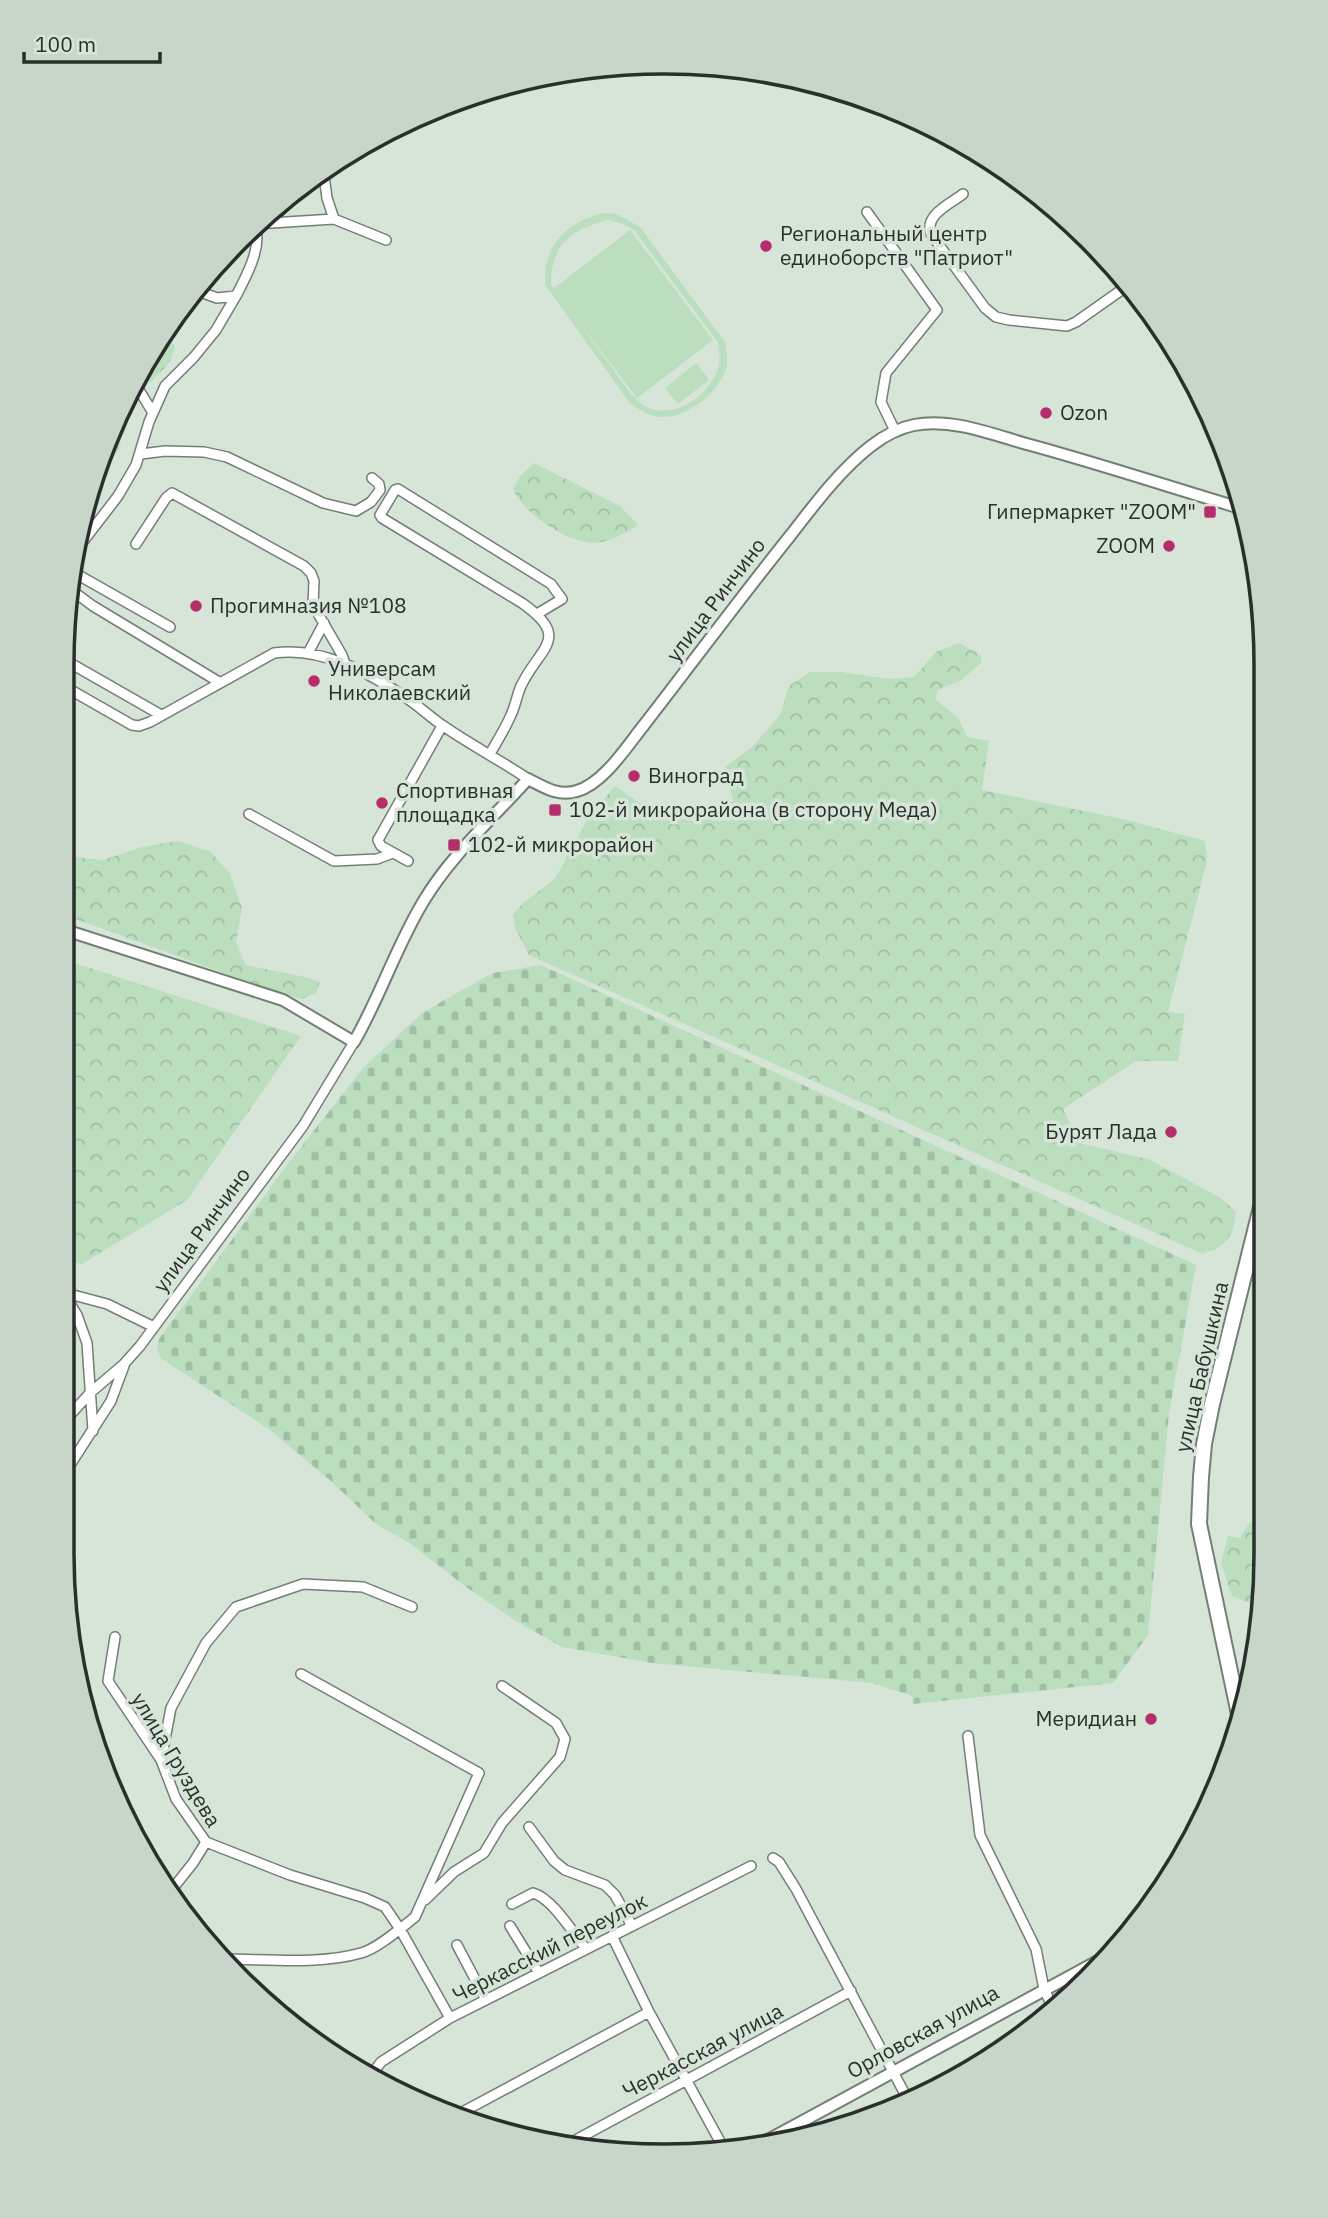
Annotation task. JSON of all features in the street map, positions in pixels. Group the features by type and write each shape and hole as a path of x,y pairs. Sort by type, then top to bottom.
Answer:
{"main road":[{"name":"улица Бабушкина","path":"1236,1699 1199,1524 1204,1444 1254,1235"}],"street":[{"path":"325,181 334,219"},
{"path":"963,194 932,217 928,227 990,314 1009,320 1067,326 1121,291"},
{"path":"867,212 937,310 886,373 881,402 895,431"},
{"path":"272,223 334,219 386,240"},
{"path":"88,534 118,496 141,454 153,413 166,386 216,330 244,282 257,244 256,237"},
{"path":"205,294 218,298 236,296"},
{"path":"140,392 153,413"},
{"name":"улица Ринчино","path":"74,1411 124,1364 154,1327 303,1126 372,1010 393,958 422,903 440,876 528,779 555,792 566,794 592,785 613,764 744,592 842,474 873,444 895,431 915,425 940,423 971,428 1232,506"},
{"path":"141,454 165,451 204,452 227,457 323,503 356,511 371,502 380,490 379,484 372,478"},
{"path":"490,754 512,714 521,684 547,647 549,634 537,614 382,518 380,515 395,490 398,489 551,584 562,599 537,614"},
{"path":"136,544 172,493 304,566 311,573 313,581 313,606 345,664"},
{"path":"81,576 170,627"},
{"path":"78,595 219,682"},
{"path":"307,653 324,623"},
{"path":"74,692 132,725 139,726 274,653 292,650 359,670 407,698 442,726 528,779"},
{"path":"74,666 161,715"},
{"path":"408,861 381,846 378,840 442,726"},
{"path":"248,814 334,861 377,859 393,853"},
{"path":"74,933 283,1000 354,1042"},
{"path":"74,1295 107,1304 154,1327"},
{"path":"74,1309 87,1343 93,1431"},
{"path":"74,1460 111,1401 124,1364"},
{"path":"161,1760 171,1707 206,1643 236,1606 303,1584 363,1587 412,1607"},
{"name":"улица Груздева","path":"115,1637 108,1681 161,1760 176,1799 206,1842 175,1885"},
{"path":"234,1959 326,1959 363,1953 400,1929 415,1917 479,1773 301,1674"},
{"path":"421,1904 454,1872 484,1853 502,1823 560,1757 565,1739 556,1723 502,1686"},
{"path":"968,1736 980,1835 1036,1949 1044,1989 1050,2001"},
{"path":"529,1827 554,1861 565,1870 605,1885 615,1895 632,1926"},
{"path":"206,1842 385,1908 400,1929 450,2018"},
{"path":"773,1858 779,1862 796,1889 905,2093"},
{"name":"Черкасский переулок","path":"376,2069 381,2062 450,2018 751,1866"},
{"path":"512,1904 533,1893 540,1895 586,1949"},
{"path":"510,1926 539,1973"},
{"path":"612,1936 649,2012 720,2141"},
{"path":"457,1945 486,2000"},
{"name":"Орловская улица","path":"782,2132 1087,1967"},
{"name":"Черкасская улица","path":"580,2138 851,1991"},
{"path":"466,2110 649,2012"}],"green space":[{"path":"604,213 617,214 640,227 725,342 727,362 721,379 707,397 687,411 665,417 654,416 630,403 546,286 547,259 552,248 568,229","holes":["608,220 634,230 718,342 720,355 714,379 699,396 680,407 659,411 641,404 575,317 637,398 713,340 630,230 554,288 551,285 559,249 573,234"]},
{"path":"170,341 175,346 170,362 151,382 147,380"},
{"path":"696,363 709,380 678,404 665,388"},
{"path":"117,440 121,444 106,472"},
{"path":"534,463 620,506 638,525 599,543 582,541 558,532 526,507 513,489 520,476"},
{"path":"959,643 981,655 981,663 961,680 938,690 935,699 958,718 967,737 989,741 982,790 1127,820 1205,841 1207,861 1168,1012 1185,1014 1178,1061 1136,1061 1063,1109 1079,1143 1148,1159 1221,1198 1236,1212 1231,1234 1223,1244 1211,1251 1203,1254 529,955 516,930 513,915 523,903 555,879 588,818 615,786 650,810 697,822 733,801 725,767 753,746 780,715 789,686 810,672 841,672 890,679 914,677 936,652"},
{"path":"178,841 211,852 230,874 242,908 236,943 246,965 320,982 316,993 302,999 273,991 74,918 74,857 103,860 142,847"},
{"path":"74,963 301,1036 187,1200 82,1264 74,1262"},
{"path":"541,965 1196,1265 1169,1413 1148,1635 1113,1683 913,1704 912,1696 872,1683 652,1663 562,1647 516,1621 466,1587 411,1544 376,1524 332,1482 270,1430 162,1359 157,1350 159,1339 281,1173 363,1068 423,1012 493,973"},
{"path":"1254,1521 1252,1604 1232,1596 1221,1563 1228,1536 1240,1538 1250,1522"}],"place":[{"name":"Региональный центр единоборств \"Патриот\"","path":"766,246"},
{"name":"Ozon","path":"1046,413"},
{"name":"Гипермаркет \"ZOOM\"","path":"1210,512"},
{"name":"ZOOM","path":"1169,546"},
{"name":"Прогимназия №108","path":"196,606"},
{"name":"Универсам Николаевский","path":"314,681"},
{"name":"Виноград","path":"634,776"},
{"name":"Спортивная площадка","path":"382,803"},
{"name":"102-й микрорайона (в сторону Меда)","path":"555,810"},
{"name":"102-й микрорайон","path":"454,845"},
{"name":"Бурят Лада","path":"1171,1132"},
{"name":"Меридиан","path":"1151,1719"}]}
